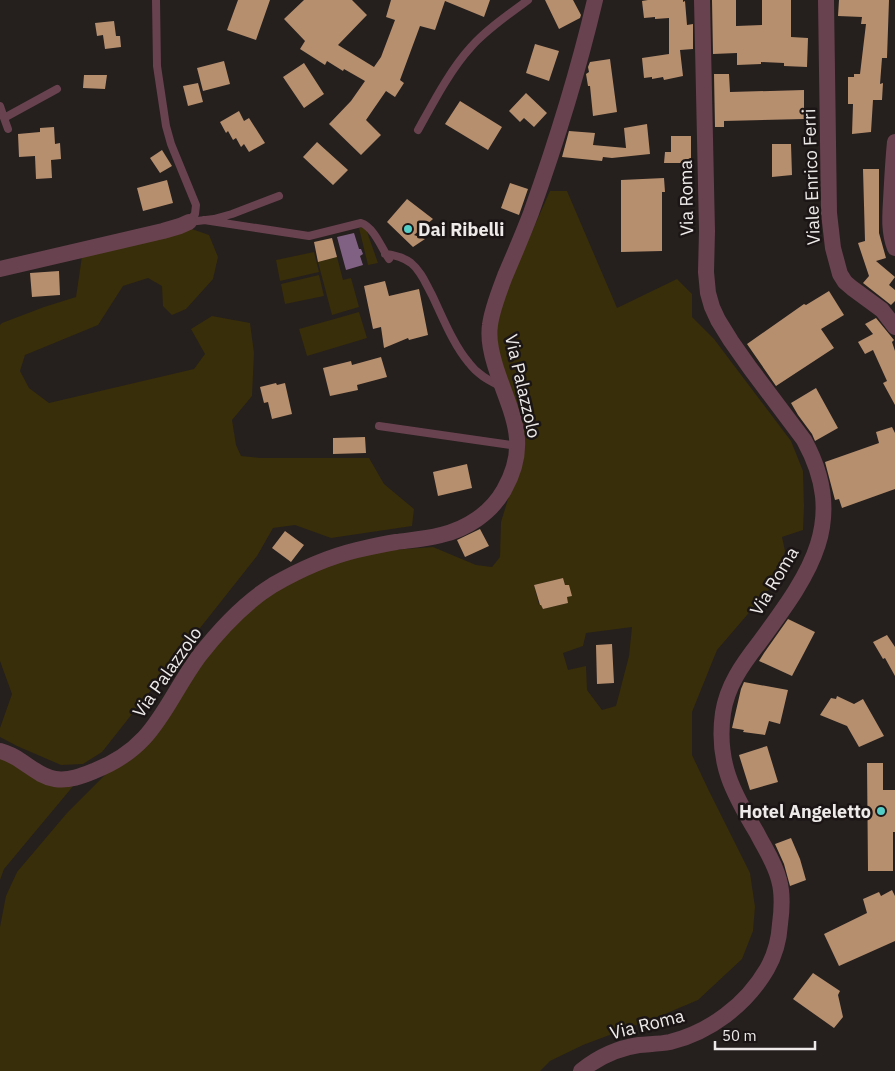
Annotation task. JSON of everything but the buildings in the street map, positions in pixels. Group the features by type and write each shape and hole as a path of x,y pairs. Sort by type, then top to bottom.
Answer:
{"street":[{"name":"Via Palazzolo","path":"0,751 15,757 36,772 53,778 69,779 96,770 122,757 145,737 160,718 207,646 231,619 265,590 305,569 339,555 379,545 443,535 467,525 487,512 501,495 515,463 518,446 514,421 494,361 490,325 492,313 552,156 595,0"},
{"name":"Via Roma","path":"581,1071 601,1058 621,1050 670,1042 687,1036 711,1025 728,1014 750,992 770,964 778,940 781,918 782,896 776,869 739,801 725,767 721,740 722,722 726,699 741,667 809,568 822,527 824,499 818,474 804,440 726,333 712,308 708,293 706,272 707,231 702,0"},
{"name":"Viale Enrico Ferri","path":"826,0 829,213 834,257 845,282 882,310 895,327"},
{"path":"895,142 890,220 895,248"},
{"path":"0,269 163,231 196,221"}],"lane":[{"path":"156,0 156,56 164,120 171,144 196,205 196,221"},
{"path":"418,130 437,96 464,55 485,34 528,0"},
{"path":"4,118 57,89"},
{"path":"0,106 8,129"},
{"path":"196,221 232,214 279,196"},
{"path":"196,221 309,236 365,224 372,230 387,256 399,256 416,268 468,363 482,376 503,387"},
{"path":"379,426 518,446"}],"shaded area":[{"path":"550,191 567,191 617,308 677,279 692,294 692,317 714,339 791,441 803,471 803,530 782,537 785,551 777,580 717,650 692,712 692,755 750,873 755,907 753,931 742,959 698,1000 583,1045 550,1061 540,1071 0,1071 0,927 6,896 17,872 67,813 107,773 221,636 254,605 288,582 346,558 392,550 433,547 476,565 492,567 500,557 501,522 519,463 495,336 500,304","holes":["563,578 571,596 567,597 568,603 543,609 539,605 534,585","632,627 629,656 616,706 602,710 587,690 586,666 568,670 563,653 583,646 586,633"]},
{"path":"365,226 378,263 368,265 359,228"},
{"path":"186,227 209,235 218,257 213,279 186,309 172,315 163,306 162,286 148,278 123,286 98,325 25,355 20,371 29,388 49,403 194,369 205,354 191,329 212,316 250,323 254,353 252,396 232,420 236,445 241,456 260,458 369,458 384,484 414,509 412,526 331,538 295,525 273,528 257,556 102,752 83,764 61,765 0,737 0,728 12,694 0,661 0,325 44,307 76,297 82,256"},
{"path":"354,233 359,249 361,249 363,254 360,256 363,265 346,270 337,237"},
{"path":"314,252 319,272 280,281 276,260"},
{"path":"337,257 343,280 351,278 359,307 332,315 318,262"},
{"path":"319,275 324,296 285,304 281,284"},
{"path":"359,312 367,338 307,356 299,329"},
{"path":"0,758 74,785 4,869 0,880"}],"place":[{"name":"Dai Ribelli","path":"408,229"},
{"name":"Hotel Angeletto","path":"881,811"}]}
